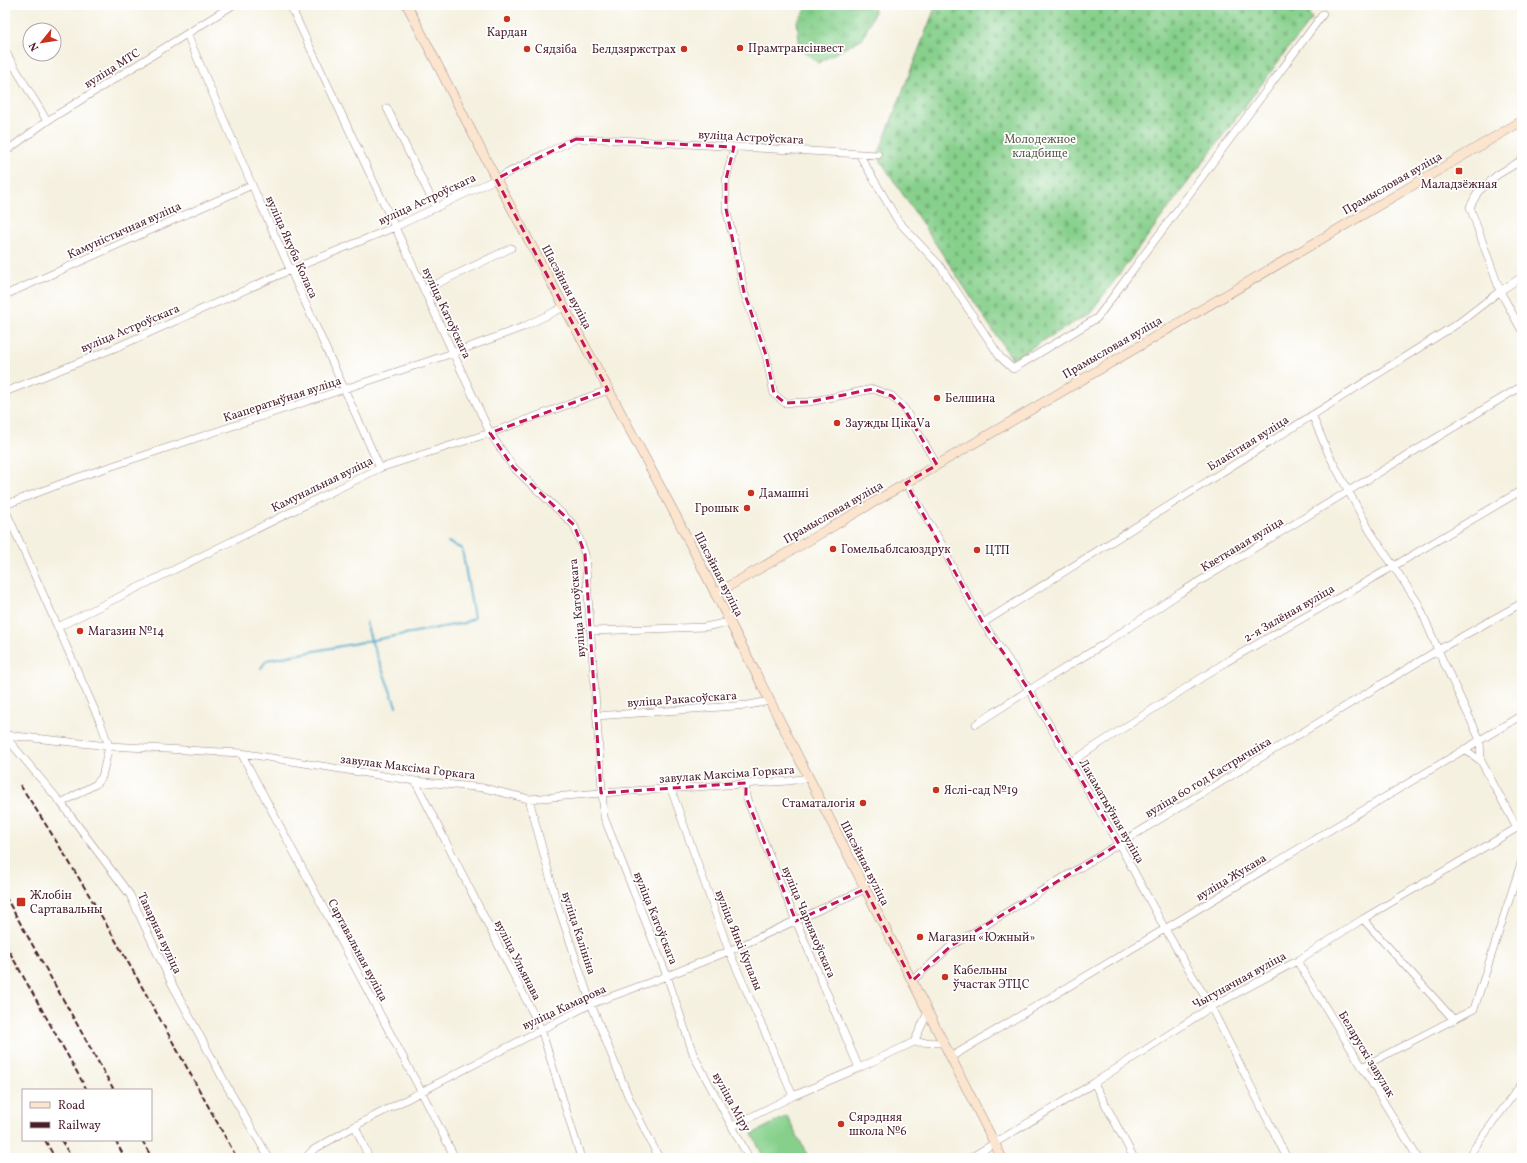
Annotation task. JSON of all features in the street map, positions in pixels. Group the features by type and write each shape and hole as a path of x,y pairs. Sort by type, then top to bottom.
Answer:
{"main road":[{"name":"Шасэйная вуліца","path":"407,5 496,179 676,516 1002,1158"},
{"name":"Прамысловая вуліца","path":"715,594 1522,121"}],"street":[{"name":"вуліца МТС","path":"5,152 47,121 233,5"},
{"name":"вуліца Катоўскага","path":"290,5 395,226 490,433 513,468 574,525 585,554 601,793 604,816 668,976 694,1056"},
{"path":"859,154 898,221 940,266 1000,357 1013,369 1097,318 1323,14"},
{"name":"вуліца Якуба Коласа","path":"187,34 252,185 380,468"},
{"path":"5,51 47,121"},
{"path":"387,108 436,208"},
{"name":"вуліца Астроўскага","path":"5,392 117,347 290,270 436,208 576,139 602,139 878,155"},
{"path":"734,146 726,179 726,209 736,249 744,292 766,355 774,394 784,403 809,402 873,389 892,396 904,408 938,464"},
{"path":"1522,160 1497,175 1478,192 1470,207 1500,291 1522,331"},
{"name":"Камуністычная вуліца","path":"5,295 252,185"},
{"path":"424,290 511,248"},
{"name":"Блакітная вуліца","path":"983,623 1460,322 1500,291 1522,278"},
{"name":"Кааператыўная вуліца","path":"5,505 79,477 453,353 523,327 564,307"},
{"name":"Кветкавая вуліца","path":"976,724 1104,644 1180,593 1348,493 1522,386"},
{"name":"Камунальная вуліца","path":"58,627 380,468 490,433 608,390"},
{"path":"1312,415 1329,455 1348,493 1370,531 1418,603 1480,740 1482,761 1520,828"},
{"name":"Лакаматыўная вуліца","path":"906,483 940,541 958,579 983,623 1029,690 1119,844 1165,929 1211,1007 1287,1158"},
{"name":"2-я Зялёная вуліца","path":"1071,762 1226,662 1394,566 1522,490"},
{"path":"5,509 101,724 109,746 102,777 96,784 61,803"},
{"name":"вуліца 60 год Кастрычніка","path":"912,981 951,946 1438,650 1522,603"},
{"path":"591,631 705,627 729,622"},
{"name":"вуліца Ракасоўскага","path":"596,716 749,705 769,700"},
{"name":"вуліца Жукава","path":"951,1057 1522,715"},
{"name":"завулак Максіма Горкага","path":"5,735 109,746 241,753 415,781 484,788 528,799 746,783 788,782 808,778"},
{"name":"Таварная вуліца","path":"5,735 61,803 130,895 174,989 228,1088 269,1158"},
{"path":"1464,749 1482,761"},
{"name":"Сартавальная вуліца","path":"241,753 421,1091 455,1158"},
{"name":"вуліца Ульянава","path":"415,781 541,1029 581,1158"},
{"name":"вуліца Чарняхоўскага","path":"746,783 746,797 858,1068"},
{"name":"вуліца Янкі Купалы","path":"671,789 730,951 793,1096"},
{"name":"вуліца Калініна","path":"528,799 556,900 591,1004 629,1098 659,1158"},
{"name":"Чыгуначная вуліца","path":"970,1158 1094,1083 1211,1007 1297,961 1364,919 1520,828"},
{"path":"1362,1067 1474,1009 1522,860"},
{"name":"вуліца Камарова","path":"305,1158 313,1150 355,1126 591,1004 668,976 730,951 865,889"},
{"path":"1364,919 1454,1020"},
{"name":"Беларускі завулак","path":"1297,961 1418,1158"},
{"path":"914,1042 928,1012"},
{"path":"733,1126 793,1096 914,1042 944,1043"},
{"name":"вуліца Міру","path":"694,1056 750,1158"},
{"path":"1094,1083 1134,1158"},
{"path":"1467,1158 1522,1083"},
{"path":"355,1126 369,1158"}],"highlighted area":[{"path":"576,139 734,147 726,179 726,209 744,292 766,355 774,394 785,403 809,402 873,389 892,396 904,408 937,465 906,483 983,623 1029,690 1119,844 951,946 912,981 865,889 796,921 746,797 746,783 601,793 585,554 574,525 513,467 490,433 608,390 496,179"}],"green space":[{"path":"810,5 875,5 874,13 863,38 818,63 800,49 797,21"},
{"name":"Молодежное кладбище","path":"936,5 1305,5 1312,19 1284,54 1090,313 1012,359 878,155"},
{"path":"787,1116 809,1158 764,1158 752,1134"}],"waterway":[{"path":"261,668 267,660 464,623 474,618 462,549 448,542"},
{"path":"366,622 371,640 396,706"}],"railway":[{"path":"20,785 78,876 159,1017 237,1158"},
{"path":"5,896 113,1089"},
{"path":"5,944 86,1089"},
{"path":"46,1141 55,1158"},
{"path":"62,1141 72,1158"},
{"path":"116,1141 125,1158"},
{"path":"143,1141 152,1158"}],"place":[{"name":"Кардан","path":"507,19"},
{"name":"Прамтрансінвест","path":"740,48"},
{"name":"Сядзіба","path":"527,49"},
{"name":"Белдзяржстрах","path":"684,49"},
{"name":"Маладзёжная","path":"1459,171"},
{"name":"Белшина","path":"937,398"},
{"name":"Заужды ЦікаVа","path":"837,423"},
{"name":"Дамашні","path":"751,493"},
{"name":"Грошык","path":"747,508"},
{"name":"Гомельаблсаюздрук","path":"833,549"},
{"name":"ЦТП","path":"977,550"},
{"name":"Магазин №14","path":"80,631"},
{"name":"Яслі-сад №19","path":"936,790"},
{"name":"Стаматалогія","path":"863,803"},
{"name":"Жлобін Сартавальны","path":"21,902"},
{"name":"Магазин «Южный»","path":"920,937"},
{"name":"Кабельны ўчастак ЭТЦС","path":"945,977"},
{"name":"Сярэдняя школа №6","path":"841,1124"}]}
